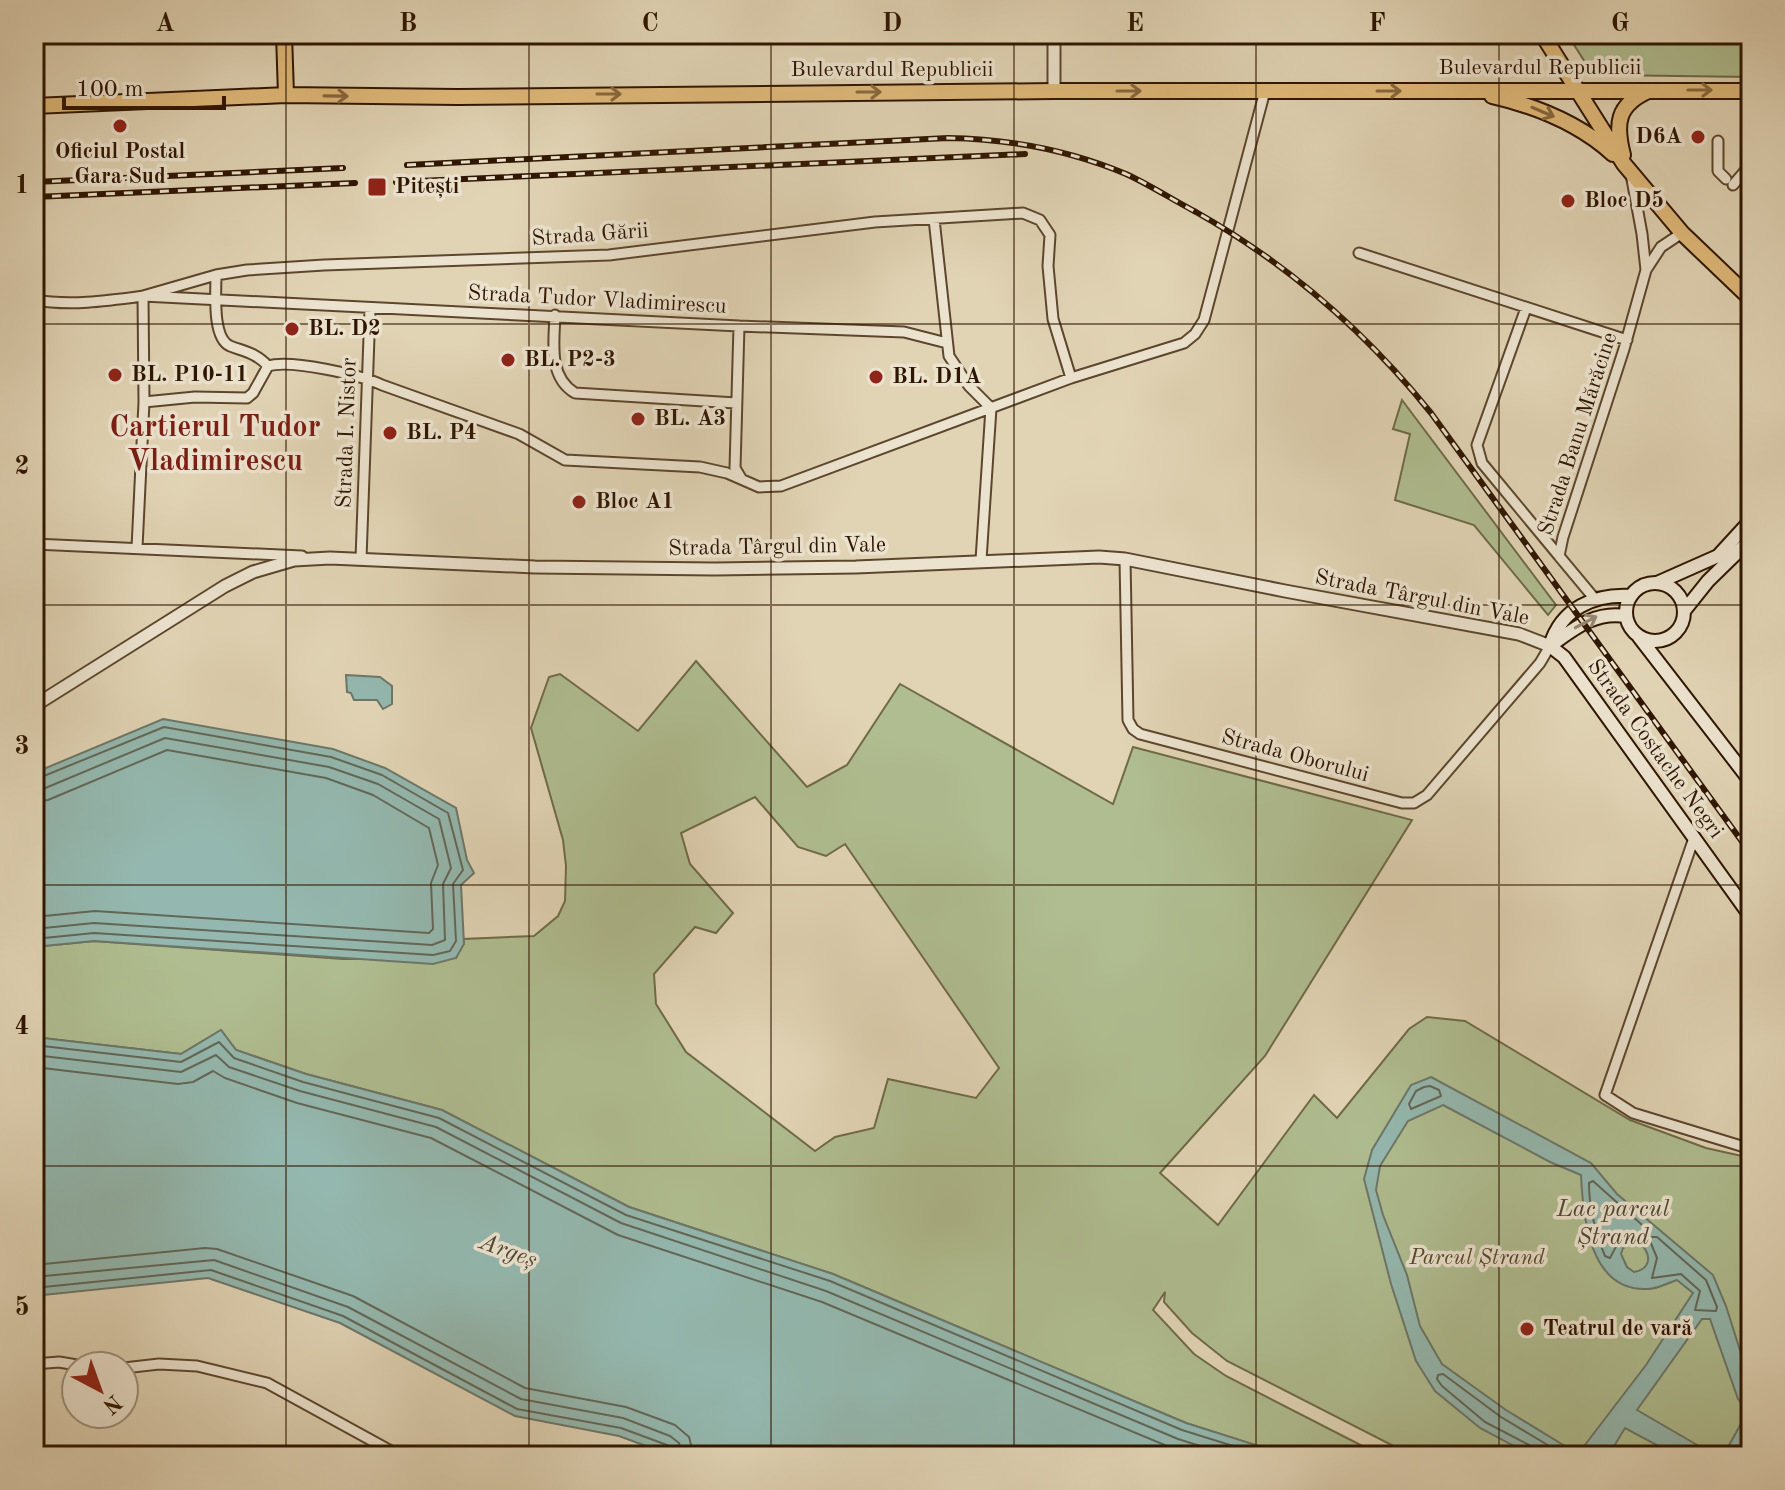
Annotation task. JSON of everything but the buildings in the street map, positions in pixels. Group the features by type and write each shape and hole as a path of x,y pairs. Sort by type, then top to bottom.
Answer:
{"main road":[{"path":"284,34 286,95"},
{"path":"1542,34 1627,167 1682,233 1751,299"},
{"path":"1469,90 1546,113 1590,136 1627,167"},
{"path":"1627,167 1620,144 1620,116 1628,102 1649,90"},
{"name":"Bulevardul Republicii","path":"34,106 286,95 458,97 1054,91 1751,91"},
{"path":"1751,520 1718,556 1657,583 1642,586 1631,596 1626,616 1633,631 1751,782"},
{"path":"1639,637 1657,641 1667,639 1680,627 1684,611 1708,581 1751,539"},
{"path":"1657,583 1679,595 1684,611"},
{"path":"1594,598 1631,596"},
{"name":"Strada Târgul din Vale","path":"1550,646 1555,631 1566,617 1594,598"},
{"name":"Strada Târgul din Vale","path":"1550,646 1574,628 1601,615 1626,616"},
{"path":"1666,672 1664,655 1667,639"},
{"name":"Strada Costache Negri","path":"1550,646 1564,657 1751,917"}],"street":[{"path":"534,34 584,34"},
{"path":"1054,34 1054,91"},
{"path":"144,402 195,397 247,398 268,366 276,363 366,377 519,434 565,460 700,467 727,473 759,487 781,486 1071,378 1184,343 1204,320 1265,91"},
{"path":"1718,141 1718,171 1730,182 1751,164"},
{"name":"Strada Banu Mărăcine","path":"1627,167 1642,234 1646,270"},
{"name":"Strada Gării","path":"143,296 216,275 324,265 609,255 875,222 1023,213 1040,220 1050,235 1048,266 1053,319 1071,378"},
{"path":"934,219 949,356 958,372 991,408 981,560"},
{"name":"Strada Banu Mărăcine","path":"1594,598 1559,556 1646,270 1661,247 1682,233"},
{"path":"1359,253 1627,340"},
{"path":"216,275 218,333 224,342 252,351 268,366"},
{"path":"137,548 144,402 143,296"},
{"name":"Strada Tudor Vladimirescu","path":"34,300 86,304 143,296 739,326 735,468 743,480"},
{"path":"1526,308 1477,445 1478,454 1482,463 1559,556"},
{"name":"Strada I. Nistor","path":"361,559 370,309"},
{"path":"555,315 554,355 560,380 575,393 736,403"},
{"path":"739,326 904,332 947,343"},
{"path":"34,544 244,551 330,558"},
{"name":"Strada Târgul din Vale","path":"34,706 225,586 272,565 330,558 535,567 715,569 856,567 1099,557 1125,559 1519,634 1550,646"},
{"name":"Strada Oborului","path":"1125,559 1128,720 1133,729 1140,734 1402,803 1414,803 1427,795 1540,663 1550,646"},
{"path":"1694,838 1605,1095 1633,1113 1751,1149"},
{"path":"34,1364 60,1362"},
{"path":"140,1366 197,1366 267,1383 400,1456"}],"green space":[{"path":"1567,34 1751,34 1751,77 1604,75 1585,62"},
{"path":"1402,400 1556,605 1548,615 1474,525 1395,500 1410,434 1393,429"},
{"name":"Parcul Ștrand","path":"696,661 807,787 847,765 900,684 1113,804 1133,747 1412,820 1265,1056 1160,1173 1218,1225 1314,1095 1337,1118 1409,1029 1427,1017 1465,1021 1630,1120 1706,1148 1751,1158 1751,1456 1413,1456 1227,1361 1192,1333 1164,1302 1165,1292 1153,1310 1194,1354 1226,1376 1382,1456 1289,1456 1186,1423 833,1274 629,1207 442,1110 306,1074 236,1050 221,1030 181,1054 34,1037 34,947 94,941 343,959 456,958 463,939 534,936 558,916 565,901 563,840 531,728 549,677 560,674 638,731","holes":["755,797 798,847 826,856 845,844 999,1068 976,1098 888,1079 874,1128 835,1137 815,1151 686,1052 656,1004 654,974 695,927 716,933 733,913 690,864 681,833"]}],"water":[{"path":"346,675 380,677 392,686 392,704 383,709 377,700 354,700 347,692"},
{"path":"163,719 333,749 385,768 456,808 467,860 474,873 461,885 464,944 456,958 433,964 94,941 34,947 34,773"},
{"name":"Argeș","path":"221,1030 236,1050 306,1074 442,1110 629,1207 833,1274 1186,1423 1290,1456 673,1456 619,1436 515,1416 340,1323 208,1278 34,1296 34,1037 181,1054"},
{"name":"Lac parcul Ștrand","path":"1431,1077 1591,1163 1617,1194 1713,1275 1751,1385 1751,1456 1723,1456 1748,1411 1738,1399 1710,1319 1702,1319 1637,1410 1716,1456 1677,1456 1625,1428 1608,1456 1533,1456 1480,1428 1435,1391 1416,1361 1391,1284 1364,1179 1372,1150 1411,1085","holes":["1443,1105 1550,1162 1581,1175 1588,1231 1602,1266 1613,1279 1629,1287 1648,1289 1677,1280 1693,1293 1646,1365 1578,1454 1506,1410 1442,1364 1420,1326 1407,1275 1376,1190 1380,1166 1408,1121","1635,1242 1645,1249 1648,1262 1634,1272 1627,1267 1621,1254 1623,1248"]}],"railway":[{"path":"407,165 948,138 1038,147 1083,158 1135,178 1230,232 1293,277 1352,327 1406,383 1431,413 1751,854"},
{"path":"396,182 1025,154"},
{"path":"34,182 343,168"},
{"path":"34,197 355,183"}],"place":[{"name":"Oficiul Postal Gara Sud","path":"120,126"},
{"name":"D6A","path":"1698,137"},
{"name":"Pitești","path":"377,187"},
{"name":"Bloc D5","path":"1568,201"},
{"name":"BL. D2","path":"292,329"},
{"name":"BL. P2-3","path":"508,360"},
{"name":"BL. P10-11","path":"115,375"},
{"name":"BL. D1A","path":"876,377"},
{"name":"BL. A3","path":"638,419"},
{"name":"BL. P4","path":"390,433"},
{"name":"Bloc A1","path":"579,502"},
{"name":"Teatrul de vară","path":"1527,1329"}],"district":[{"name":"Cartierul Tudor Vladimirescu","path":"215,445"}]}
